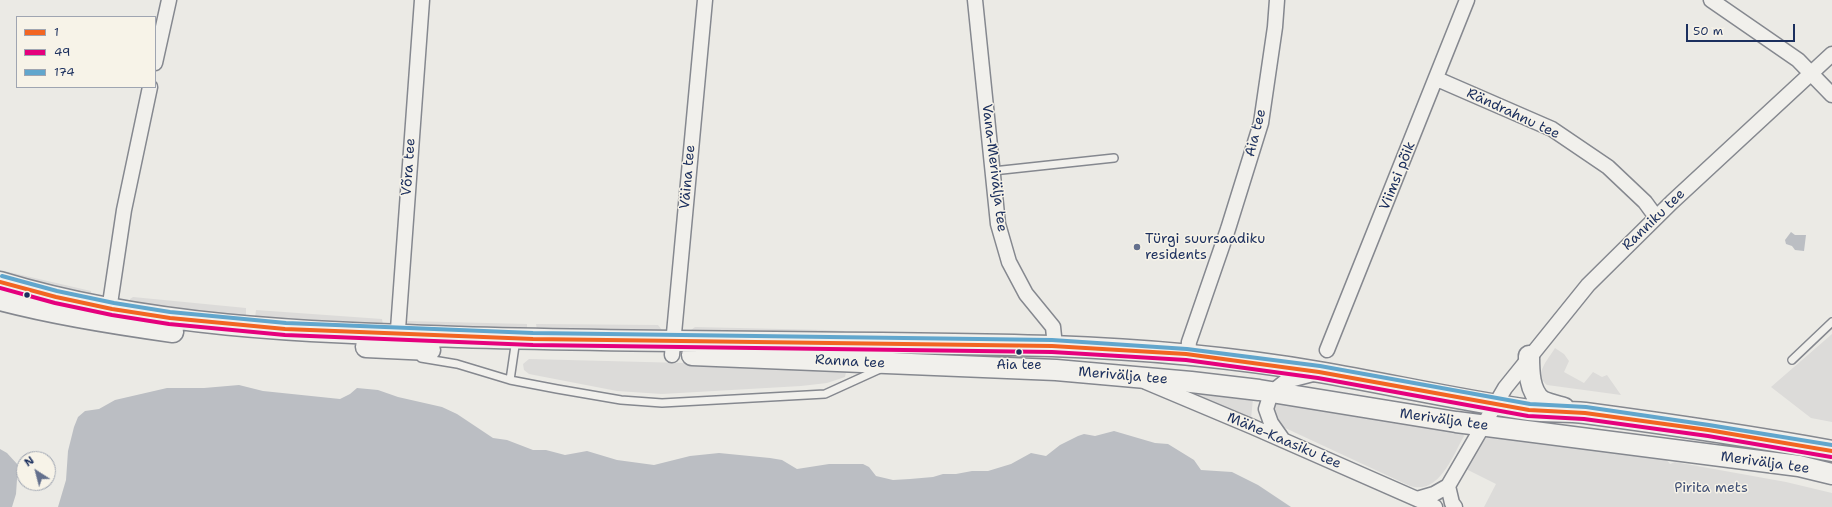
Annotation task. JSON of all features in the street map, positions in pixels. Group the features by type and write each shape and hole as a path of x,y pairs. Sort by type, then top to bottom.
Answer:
{"main road":[{"name":"Ranna tee","path":"0,282 108,315"},
{"name":"Ranna tee","path":"0,300 24,306 108,315 184,320 313,332 397,342 673,348 1055,346"},
{"name":"Merivälja tee","path":"1055,346 1188,354 1319,372 1534,411 1577,412 1744,435 1832,451"},
{"name":"Ranna tee","path":"673,348 890,364 1056,370"},
{"path":"1529,356 1529,376 1533,388 1542,401 1577,412"},
{"name":"Merivälja tee","path":"1056,370 1191,382 1483,425 1799,466 1832,474"}],"street":[{"path":"156,58 169,0"},
{"name":"Võra tee","path":"397,342 422,0"},
{"name":"Väina tee","path":"673,348 705,0"},
{"name":"Vana-Merivälja tee","path":"975,0 998,224 1009,262 1026,294 1053,328 1055,346"},
{"name":"Aia tee","path":"1188,354 1189,342 1228,229 1261,123 1275,27 1276,0"},
{"name":"Viimsi põik","path":"1327,350 1437,79 1467,0"},
{"path":"1712,0 1798,60 1832,95"},
{"name":"Ranniku tee","path":"1448,486 1495,404 1529,356 1588,285 1656,217 1832,54"},
{"name":"Rändrahnu tee","path":"1437,79 1552,129 1608,167 1645,202 1656,217"},
{"path":"108,315 124,210 150,88"},
{"path":"1284,440 1271,423 1266,409 1271,393 1286,381 1319,372"},
{"name":"Mähe-Kaasiku tee","path":"1132,376 1284,440 1435,507"},
{"path":"1417,499 1434,494 1448,486 1452,503 1455,507"}],"lane":[{"path":"993,171 1114,158"},
{"path":"1792,360 1832,322"},
{"path":"397,342 425,359 482,370 510,380 621,400 662,403 825,394 890,364"},
{"path":"510,380 516,345"}],"green space":[{"path":"0,270 91,291 92,296 0,276"},
{"path":"133,297 246,308 246,318 128,304 130,299"},
{"path":"256,310 382,319 383,325 255,318"},
{"path":"406,321 527,324 527,330 414,327 408,325"},
{"path":"536,324 658,325 662,330 656,332 537,330"},
{"path":"695,327 825,330 844,331 846,334 697,333 691,330"},
{"path":"1832,334 1832,422 1811,418 1771,387"},
{"path":"1555,348 1564,354 1569,361 1564,372 1584,383 1593,372 1602,377 1607,375 1621,395 1547,385 1541,376 1543,367"},
{"path":"529,359 842,369 846,372 845,377 827,383 801,386 662,394 617,391 529,374 524,370 523,364"},
{"path":"1199,390 1253,399 1251,419 1196,395"},
{"path":"1275,403 1459,433 1463,434 1464,436 1449,463 1437,480 1429,485 1420,487 1410,486 1283,427 1273,413"},
{"name":"Pirita mets","path":"1488,436 1666,459 1670,464 1675,462 1786,482 1832,493 1832,507 1484,507 1496,484 1466,469 1482,442"}],"shaded area":[{"path":"1791,232 1795,235 1806,235 1804,251 1795,250 1792,246 1786,244 1785,240"},
{"path":"239,385 263,391 340,399 350,394 357,388 378,390 398,397 442,407 457,414 493,438 507,440 533,450 546,450 565,455 587,451 617,460 654,465 690,456 719,453 782,460 797,469 829,464 863,464 869,467 876,476 893,480 933,477 943,474 956,474 972,471 988,471 1011,464 1031,453 1046,456 1060,445 1084,434 1095,436 1114,431 1155,443 1168,444 1194,460 1201,470 1232,472 1258,485 1291,507 58,507 66,480 68,451 74,427 78,417 85,411 99,409 115,400 167,388 204,388"},
{"path":"0,449 7,453 16,463 16,491 12,507 0,507"}],"transit line":[{"name":"174","path":"2,276 57,291 114,303 170,312 286,323 533,333 1052,340 1187,349 1320,366 1530,404 1586,407 1832,445"},
{"name":"1","path":"0,282 56,297 112,309 170,318 285,329 533,339 1052,346 1186,354 1319,372 1529,410 1585,413 1708,430 1832,451"},
{"name":"49","path":"0,288 55,303 112,315 169,324 285,335 533,345 1052,352 1186,360 1318,378 1528,416 1584,419 1708,436 1831,457"}],"place":[{"name":"Türgi suursaadiku residents","path":"1137,247"},
{"name":"Aia tee","path":"1019,352"}]}
